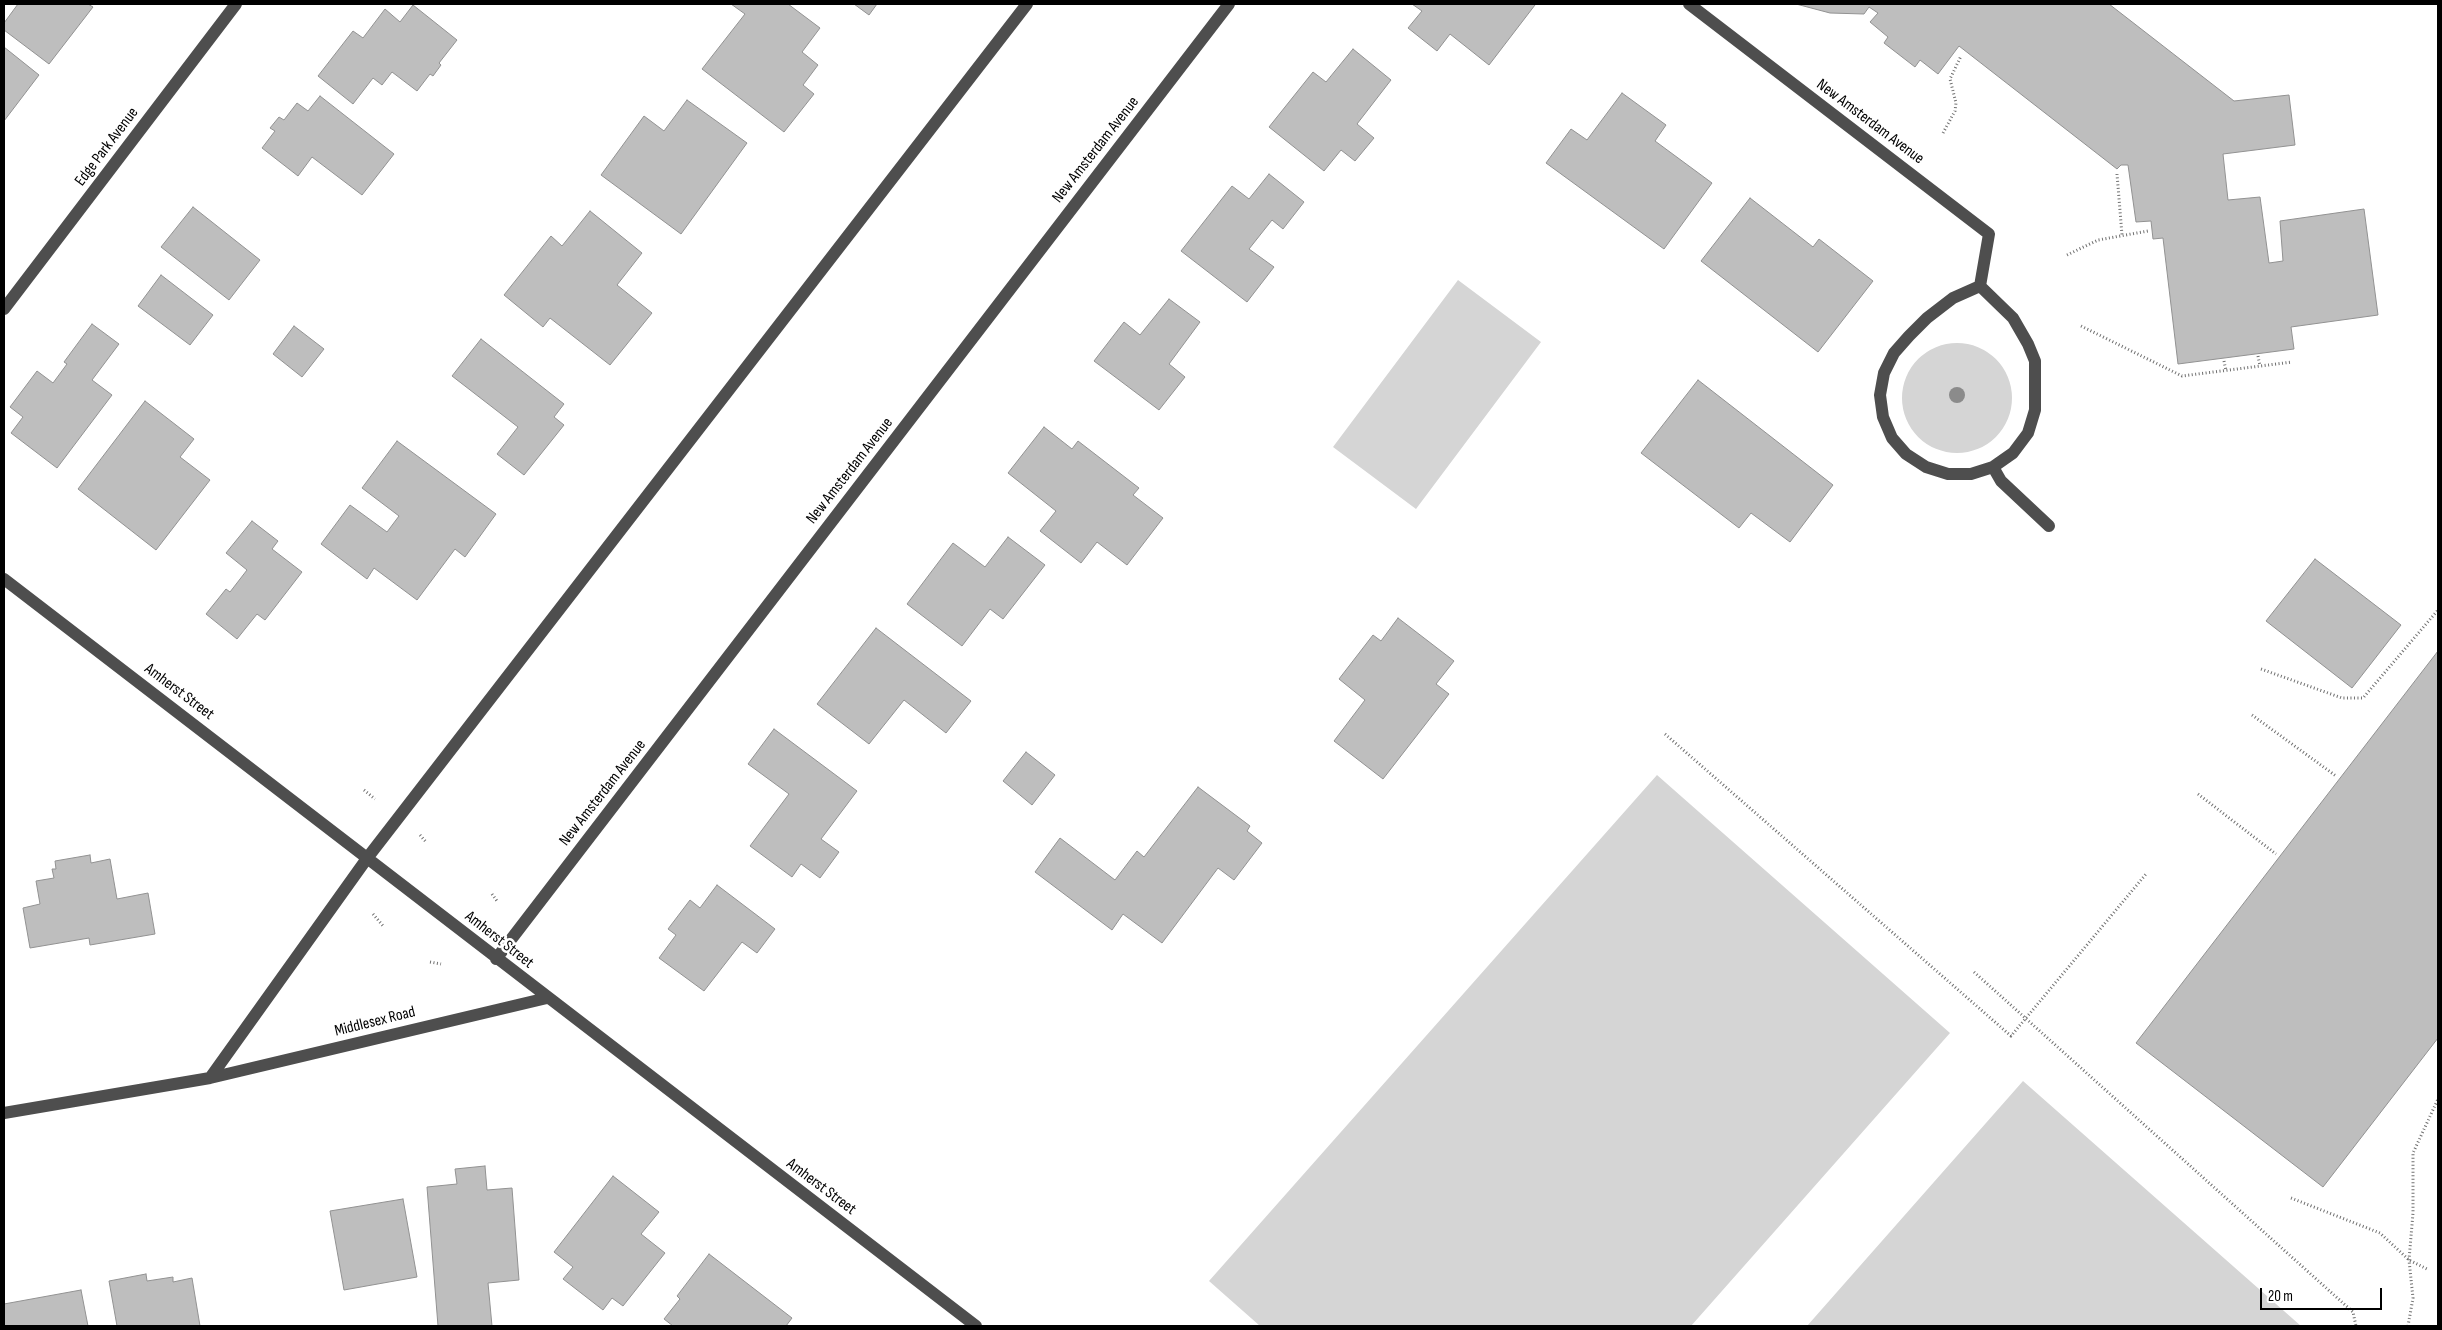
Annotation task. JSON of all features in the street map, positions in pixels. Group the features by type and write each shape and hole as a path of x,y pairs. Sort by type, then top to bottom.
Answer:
{"street":[{"name":"Edge Park Avenue","path":"4,309 236,4"},
{"path":"210,1078 368,857 1027,4"},
{"name":"New Amsterdam Avenue","path":"496,959 1229,4"},
{"name":"New Amsterdam Avenue","path":"1689,4 1989,234 1980,286"},
{"path":"1980,286 2013,318 2035,361 2035,410 2028,434 2013,453 1993,467 1971,474 1948,474 1926,468 1906,454 1892,438 1883,417 1880,395 1884,373 1894,353 1909,336 1927,318 1953,298 1980,286"},
{"path":"1993,467 2001,481 2050,526"},
{"name":"Amherst Street","path":"4,579 976,1326"},
{"name":"Middlesex Road","path":"4,1113 210,1078 547,998"}],"path":[{"path":"1942,133 1955,111 1956,103 1950,79 1961,56"},
{"path":"2117,174 2122,234"},
{"path":"2067,255 2098,240 2122,234 2148,231"},
{"path":"2081,326 2182,376 2292,362"},
{"path":"2258,356 2260,366"},
{"path":"2224,362 2226,371"},
{"path":"2261,669 2342,698 2363,698 2438,610"},
{"path":"2252,715 2336,776"},
{"path":"1665,734 2011,1036 2146,874"},
{"path":"364,790 375,798"},
{"path":"2198,794 2276,854"},
{"path":"492,894 497,900"},
{"path":"373,914 384,927"},
{"path":"430,962 441,964"},
{"path":"1974,972 2353,1312 2356,1326"},
{"path":"2408,1326 2413,1298 2409,1260 2413,1213 2413,1153 2438,1099"},
{"path":"2291,1198 2380,1233 2409,1260 2427,1268"}],"shaded area":[{"path":"1458,280 1541,342 1416,509 1333,447"},
{"path":"1957,343 1978,347 1996,359 2008,377 2012,398 2008,419 1996,437 1978,449 1957,453 1936,449 1918,437 1906,419 1902,398 1906,377 1918,359 1936,347"},
{"path":"1657,775 1950,1033 1691,1326 1260,1326 1209,1281"},
{"path":"2023,1081 2301,1326 1807,1326"}],"building":[{"path":"18,4 88,4 93,7 49,64 4,30 4,23"},
{"path":"731,4 788,4 820,28 802,52 818,65 803,85 814,94 784,132 702,69 745,14"},
{"path":"854,4 877,4 869,15"},
{"path":"1412,4 1535,5 1489,65 1450,34 1437,51 1408,28 1422,11"},
{"path":"1796,4 2109,4 2234,101 2289,95 2295,145 2223,154 2228,200 2260,197 2269,263 2283,261 2280,221 2364,209 2378,315 2291,327 2294,349 2178,364 2163,238 2153,239 2151,221 2136,222 2128,165 2121,165 2117,169 1959,46 1938,74 1920,60 1915,67 1884,43 1888,37 1870,22 1878,13 1869,7 1864,14 1830,13"},
{"path":"413,5 457,40 439,63 441,65 433,76 430,74 417,91 392,72 382,85 373,78 353,104 318,76 353,31 363,38 385,9 400,22"},
{"path":"4,47 39,75 4,121"},
{"path":"1353,49 1391,80 1357,124 1374,138 1355,161 1341,150 1324,171 1269,127 1313,72 1326,82"},
{"path":"1622,93 1666,125 1655,141 1712,183 1664,249 1546,163 1571,129 1587,140"},
{"path":"320,96 394,154 362,195 312,157 298,176 262,148 275,131 270,128 279,117 284,120 297,103 308,111"},
{"path":"687,100 747,143 681,234 601,175 644,116 664,131"},
{"path":"1269,174 1304,202 1283,229 1272,220 1249,249 1274,267 1247,302 1181,251 1232,186 1249,199"},
{"path":"1750,198 1813,247 1819,239 1873,281 1818,352 1701,261"},
{"path":"193,207 260,260 229,300 161,247"},
{"path":"590,211 642,253 617,285 652,313 610,365 550,318 543,327 504,295 551,236 562,246"},
{"path":"161,275 213,315 190,345 138,306"},
{"path":"1169,299 1200,322 1169,364 1185,377 1159,410 1094,361 1124,322 1140,335"},
{"path":"92,324 119,344 92,380 112,395 57,468 11,433 23,417 10,407 37,371 53,383 67,364 64,362"},
{"path":"294,326 324,349 302,377 273,354"},
{"path":"481,339 564,404 554,417 564,425 524,475 497,454 518,427 452,376"},
{"path":"1698,380 1833,485 1790,542 1751,513 1739,528 1641,453"},
{"path":"145,401 194,439 180,457 210,480 156,550 78,489"},
{"path":"1044,427 1072,449 1078,441 1139,488 1133,495 1163,518 1127,565 1097,542 1081,563 1040,531 1056,511 1008,473"},
{"path":"397,441 496,514 465,557 455,549 417,600 374,568 367,579 321,544 350,505 387,532 399,516 362,488"},
{"path":"252,521 278,541 272,549 302,572 265,620 257,614 237,639 206,614 226,589 230,592 247,570 226,553"},
{"path":"1008,537 1045,565 1003,619 990,609 962,646 907,604 953,543 985,567"},
{"path":"2315,559 2401,625 2352,688 2266,621"},
{"path":"1398,618 1454,661 1436,684 1449,694 1383,779 1334,741 1365,700 1339,679 1373,635 1381,641"},
{"path":"876,628 971,701 946,733 904,700 869,744 817,704"},
{"path":"2438,651 2438,1038 2323,1187 2136,1043"},
{"path":"774,729 857,791 821,839 839,852 820,878 801,864 792,877 750,846 789,794 748,764"},
{"path":"1026,752 1055,775 1032,805 1003,781"},
{"path":"1198,787 1250,826 1247,831 1262,843 1234,880 1218,868 1162,943 1123,914 1112,930 1035,872 1060,838 1115,880 1137,851 1144,857"},
{"path":"90,855 91,863 110,859 117,899 148,893 155,934 90,945 89,938 30,948 23,908 40,904 36,881 54,878 52,869 56,869 55,861"},
{"path":"717,885 775,929 757,953 742,942 704,991 659,958 676,935 668,929 690,900 700,908"},
{"path":"485,1166 487,1190 512,1188 519,1280 488,1283 492,1326 438,1326 427,1187 457,1184 455,1169"},
{"path":"613,1176 659,1212 641,1234 665,1253 623,1306 612,1298 603,1310 563,1279 573,1267 554,1252"},
{"path":"403,1199 417,1277 344,1290 330,1211"},
{"path":"709,1254 792,1318 786,1326 673,1326 664,1319 680,1299 677,1296"},
{"path":"146,1274 147,1281 173,1277 173,1282 192,1278 200,1326 117,1326 109,1281"},
{"path":"81,1290 88,1326 4,1326 4,1304"}]}
